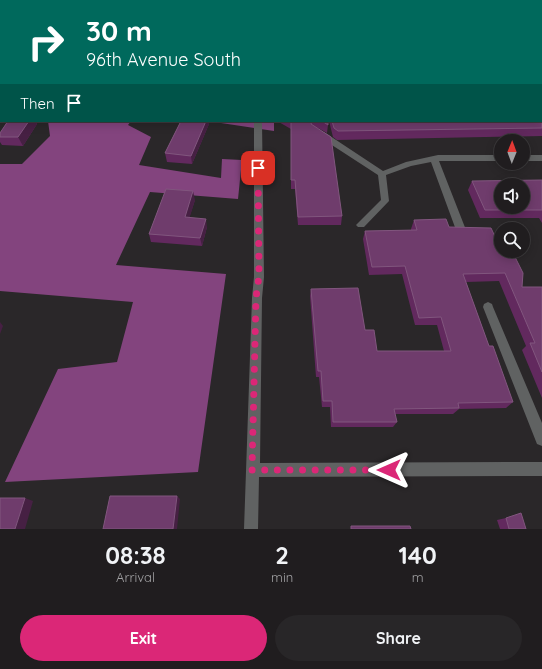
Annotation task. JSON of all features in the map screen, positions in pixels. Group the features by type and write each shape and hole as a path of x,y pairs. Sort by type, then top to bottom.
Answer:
{"street":[{"path":"250,529 256,298 259,276 258,122"},
{"path":"315,131 382,174"},
{"path":"382,174 409,164 434,159 494,158"},
{"path":"530,158 542,158"},
{"path":"434,159 461,230"},
{"path":"361,225 385,201 382,174"},
{"path":"488,307 542,439"},
{"path":"252,470 542,469"}],"shaded area":[{"path":"48,122 130,122 128,125 151,137 139,165 221,178 222,159 242,160 238,199 150,192 116,265 226,274 198,472 5,482 58,369 117,362 133,302 0,291 0,164 22,164 50,136"},
{"path":"274,122 274,131 221,123"}],"building":[{"path":"7,122 28,122 18,137 0,137 0,133"},
{"path":"180,122 206,122 191,156 165,153"},
{"path":"291,122 312,122 311,124 331,137 342,216 298,217 295,180 291,180"},
{"path":"332,122 542,122 542,128 338,131 334,128"},
{"path":"530,180 542,180 542,210 530,210"},
{"path":"472,181 494,181 494,210 485,210"},
{"path":"166,189 193,191 185,217 206,219 200,238 149,234"},
{"path":"446,219 449,227 491,228 494,234 494,258 516,258 523,273 522,287 542,287 542,372 530,343 535,343 505,273 463,274 489,346 493,346 513,402 458,403 459,408 394,409 397,422 333,422 332,401 323,401 321,371 318,371 311,289 358,288 365,330 374,330 377,351 451,351 441,317 419,318 405,266 372,267 365,231 417,230 414,220"},
{"path":"110,496 177,496 173,529 103,529"},
{"path":"0,498 25,498 15,529 0,529"},
{"path":"521,513 526,529 509,529 506,518"},
{"path":"351,526 410,526 411,529 351,529"}],"route":[{"path":"258,168 259,276 256,298 252,470 389,470"}]}
